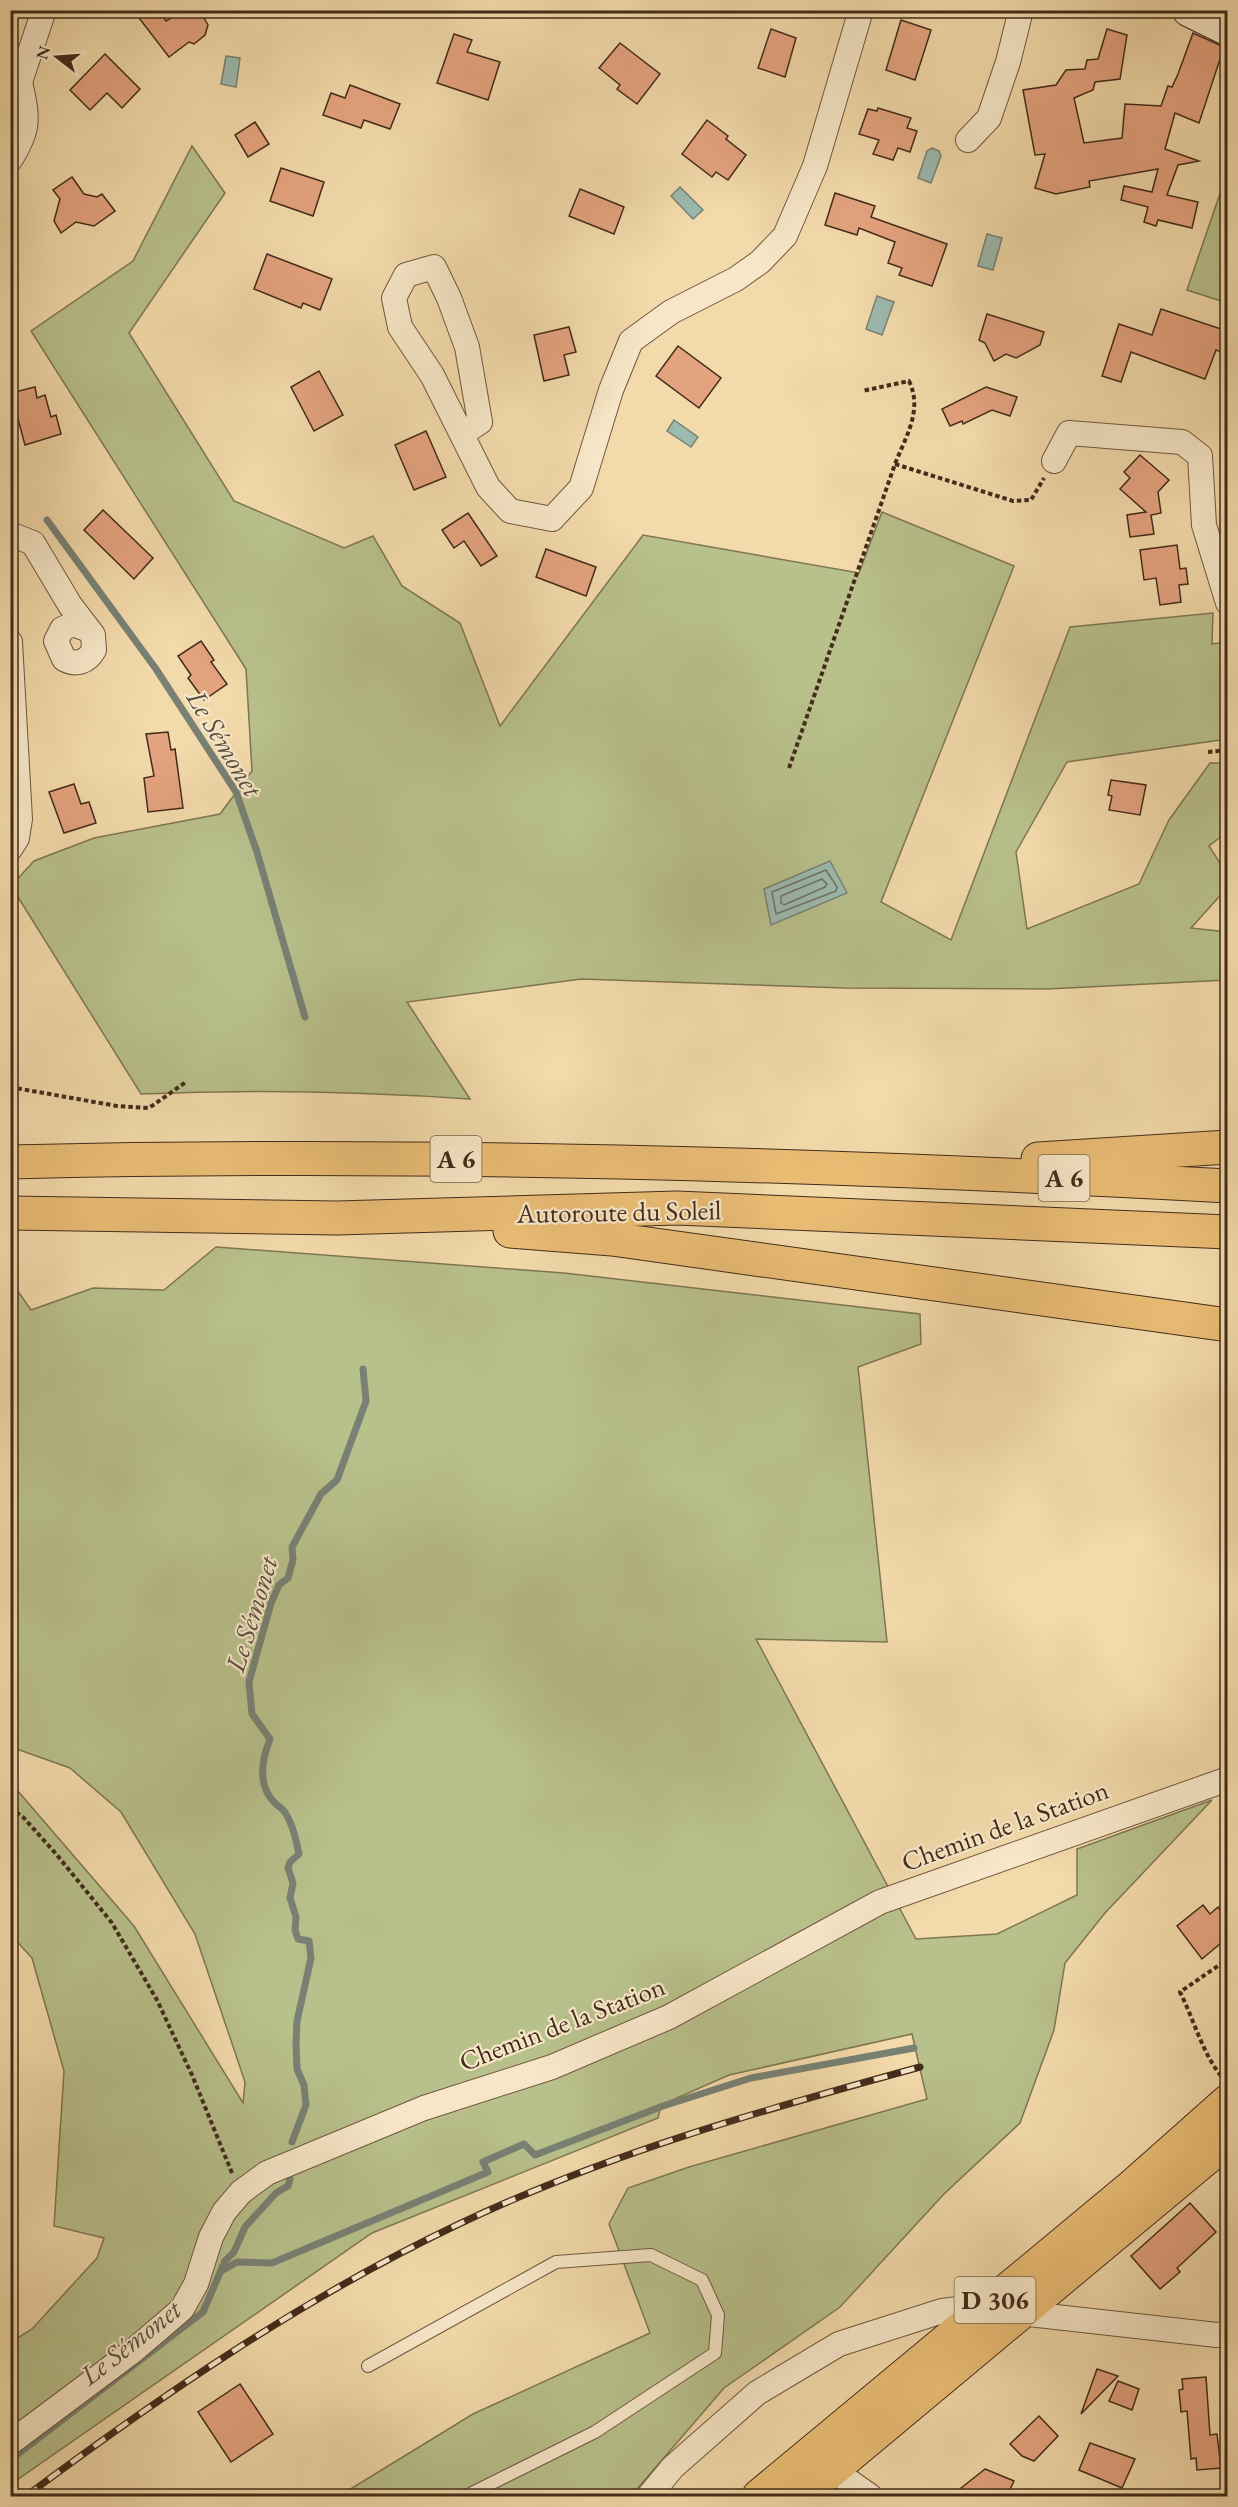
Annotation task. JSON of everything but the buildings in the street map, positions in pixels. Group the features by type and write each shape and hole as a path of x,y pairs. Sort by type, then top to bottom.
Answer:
{"main road":[{"path":"901,1170 1227,1147"},
{"name":"Autoroute du Soleil","path":"10,1162 350,1157 680,1162 1227,1186"},
{"name":"Autoroute du Soleil","path":"10,1213 337,1218 677,1208 1227,1232"},
{"path":"337,1218 612,1239 1227,1325"},
{"name":"D 306","path":"801,2496 833,2470 1130,2188 1227,2101"},
{"name":"D 306","path":"759,2496 1227,2140"}],"street":[{"path":"10,160 24,138 27,111 15,89 44,10"},
{"path":"462,434 480,422 466,347 449,298 434,267 405,275 394,298 400,327 432,375 488,487 510,511 552,519 581,488 611,390 631,341 671,312 736,279 760,262 785,236 815,166 861,10"},
{"path":"968,140 989,118 1008,62 1021,10"},
{"path":"1189,10 1227,29"},
{"path":"1054,461 1069,433 1182,442 1200,456 1204,525 1227,603"},
{"path":"10,534 33,543 70,605 89,630"},
{"path":"10,642 21,819 17,838 10,849"},
{"name":"Chemin de la Station","path":"10,2443 133,2351 182,2309 196,2284 217,2224 224,2212 241,2193 267,2173 340,2140 424,2108 552,2067 669,2017 880,1902 1227,1779"},
{"path":"649,2496 673,2467 757,2393 839,2344 942,2311 1005,2309 1217,2335 1227,2333"},
{"path":"833,2470 870,2496"}],"lane":[{"path":"368,2366 556,2262 651,2255 702,2280 718,2315 715,2353 595,2432 466,2496"}],"path":[{"path":"789,768 895,464 915,417 916,395 909,381 861,391"},
{"path":"895,464 1012,501 1031,500 1054,461"},
{"path":"1208,752 1227,750"},
{"path":"10,1087 117,1106 149,1108 186,1082"},
{"path":"10,1808 23,1816 112,1923 157,2000 192,2075 241,2193"},
{"path":"1227,1819 1223,1861 1227,1869"},
{"path":"1227,1959 1180,1992 1194,2020 1208,2059 1227,2084"}],"green space":[{"path":"192,146 225,193 129,333 234,501 344,548 373,536 402,586 460,623 500,726 643,535 859,573 882,512 1014,566 881,902 951,940 1070,627 1213,613 1212,644 1227,642 1227,739 1067,762 1016,852 1027,929 1139,884 1169,820 1210,763 1227,763 1227,832 1209,846 1227,874 1227,888 1191,928 1227,932 1227,980 1047,989 845,988 581,979 407,1002 470,1099 306,1092 141,1094 11,886 34,861 94,838 220,814 252,771 246,669 31,331 133,261"},
{"path":"1226,176 1228,177 1227,303 1187,290"},
{"path":"216,1247 564,1273 920,1314 921,1344 858,1367 887,1642 756,1639 916,1939 997,1934 1077,1895 1077,1849 1212,1800 1105,1913 1065,1963 1054,2030 1020,2123 944,2194 840,2307 724,2388 631,2496 339,2496 473,2414 650,2333 609,2224 628,2188 689,2167 927,2099 912,2034 729,2075 661,2105 658,2118 372,2233 11,2484 11,2342 32,2329 97,2258 104,2238 54,2226 64,2071 32,1958 11,1935 11,1783 134,1926 243,2103 245,2082 195,1934 121,1812 70,1768 11,1747 10,1280 31,1310 93,1288 164,1290"}],"water":[{"path":"226,56 240,58 236,87 221,84"},
{"path":"932,148 939,151 941,156 931,183 918,178 927,151"},
{"path":"680,187 703,210 693,219 671,196"},
{"path":"987,234 1002,238 993,270 978,266"},
{"path":"877,296 894,302 882,335 866,329"},
{"path":"674,420 698,437 691,447 667,431"},
{"path":"830,861 847,893 771,925 764,889"}],"waterway":[{"name":"Le Sémonet","path":"47,520 156,669 236,792 257,852 305,1017"},
{"name":"Le Sémonet","path":"292,2142 306,2105 304,2085 297,2069 296,2043 297,2021 311,1958 309,1941 298,1939 295,1930 296,1917 290,1898 293,1883 288,1868 290,1862 299,1854 298,1849 286,1814 273,1801 265,1787 262,1771 270,1739 252,1714 249,1682 271,1603 279,1585 288,1578 293,1560 292,1547 321,1494 337,1480 366,1401 363,1369"},
{"path":"223,2270 237,2262 272,2263 488,2172 483,2162 524,2144 535,2155 663,2106 751,2078 914,2048"},
{"name":"Le Sémonet","path":"10,2460 203,2312 225,2261 234,2252 245,2227 276,2193 288,2186 290,2179"}],"railway":[{"path":"26,2496 129,2421 290,2316 346,2283 459,2224 571,2176 686,2135 920,2067"}]}
